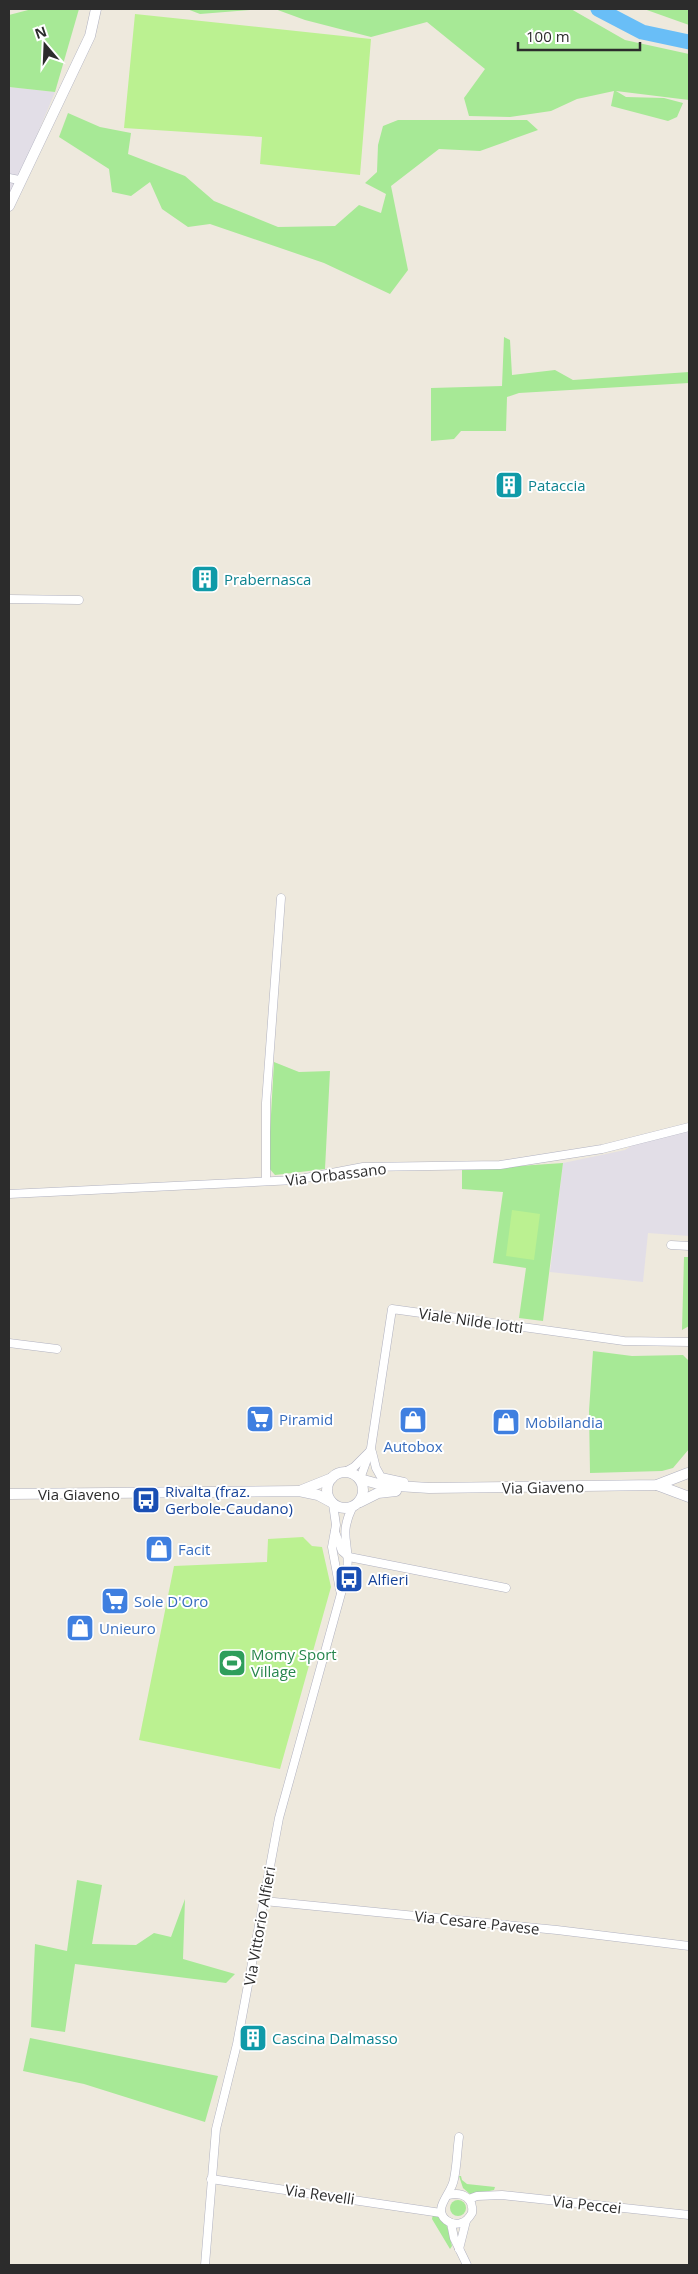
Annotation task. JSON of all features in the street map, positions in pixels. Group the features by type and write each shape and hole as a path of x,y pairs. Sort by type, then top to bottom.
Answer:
{"main road":[{"path":"9,206 14,179 90,36 96,9"},
{"name":"Via Giaveno","path":"299,1491 316,1486 345,1472 382,1485 429,1488 657,1485 689,1497"},
{"name":"Via Giaveno","path":"657,1485 689,1472"},
{"name":"Via Giaveno","path":"689,1472 685,1482 689,1497"},
{"path":"332,1478 327,1487 332,1503"},
{"path":"356,1505 364,1490 360,1478"},
{"name":"Via Giaveno","path":"9,1494 299,1491 316,1494 342,1509 356,1505 378,1493 429,1488"}],"street":[{"path":"9,599 79,600"},
{"path":"266,1181 266,1102 281,898"},
{"name":"Via Orbassano","path":"9,1194 295,1180 364,1168 500,1165 602,1149 689,1127"},
{"path":"671,1244 689,1246"},
{"name":"Viale Nilde Iotti","path":"372,1448 392,1309 624,1342 689,1342"},
{"path":"9,1343 57,1349"},
{"path":"345,1472 361,1461 372,1448"},
{"path":"360,1478 372,1448"},
{"name":"Via Giaveno","path":"372,1448 374,1462 381,1477 429,1488"},
{"name":"Via Vittorio Alfieri","path":"332,1503 335,1532 342,1551 349,1557"},
{"name":"Via Vittorio Alfieri","path":"205,2265 216,2129 234,2058 279,1818 347,1572 349,1557 344,1534 356,1505"},
{"name":"Via Vittorio Alfieri","path":"335,1532 332,1547 341,1592"},
{"path":"349,1557 506,1588"},
{"name":"Via Cesare Pavese","path":"264,1902 556,1930 689,1946"},
{"path":"450,2195 454,2181 459,2136"},
{"name":"Via Revelli","path":"211,2179 428,2210 441,2209 452,2223"},
{"path":"454,2181 460,2193 469,2199 472,2208"},
{"path":"441,2209 445,2198 460,2193"},
{"path":"459,2249 466,2221 472,2208 485,2195"},
{"name":"Via Peccei","path":"469,2199 485,2195 502,2195 689,2215"},
{"path":"466,2221 456,2224 452,2223 459,2249 467,2265"}],"shaded area":[{"path":"9,87 55,92 9,202"},
{"path":"689,1130 689,1236 648,1233 643,1282 550,1272 563,1163 625,1150 641,1140"}],"green space":[{"path":"32,9 79,9 55,92 9,87 9,15"},
{"path":"187,9 261,9 200,14"},
{"path":"275,9 571,9 625,40 689,54 689,100 616,91 626,97 664,98 683,103 677,117 668,121 611,106 614,91 577,99 551,111 510,117 469,116 464,98 485,69 427,22 371,37 305,20"},
{"path":"644,9 689,9 689,25"},
{"path":"135,14 371,39 360,175 260,164 262,137 124,128"},
{"path":"68,113 100,127 131,133 128,154 185,176 214,201 278,227 335,226 359,205 381,213 386,194 365,183 377,172 378,145 383,126 398,120 527,120 538,130 480,151 439,149 391,186 408,270 390,294 324,263 210,224 188,227 162,209 150,182 131,196 112,192 109,169 59,137"},
{"path":"504,337 510,340 512,375 555,370 573,380 689,372 689,383 519,393 507,397 506,431 461,431 454,439 431,441 431,388 502,386"},
{"path":"274,1062 299,1072 330,1071 325,1169 275,1175 268,1167"},
{"path":"563,1163 543,1321 519,1318 526,1268 493,1263 503,1192 462,1189 462,1170"},
{"path":"512,1210 540,1214 534,1260 506,1256"},
{"path":"684,1257 689,1257 689,1326 682,1330"},
{"path":"593,1351 632,1356 683,1355 689,1361 689,1449 673,1468 662,1471 590,1473 589,1411"},
{"name":"Momy Sport Village","path":"303,1537 312,1546 322,1547 331,1587 280,1769 139,1740 174,1566 267,1562 268,1539"},
{"path":"77,1880 102,1885 92,1944 136,1945 154,1933 171,1937 185,1899 183,1959 235,1974 226,1983 75,1964 65,2032 31,2027 35,1944 67,1951"},
{"path":"30,2038 218,2076 205,2122 84,2084 23,2071"},
{"path":"459,2176 467,2184 495,2187 494,2190 471,2195 463,2188"},
{"path":"458,2200 466,2208 458,2216 450,2208"},
{"path":"433,2214 442,2219 447,2227 452,2246 450,2249 432,2219"}],"waterway":[{"path":"598,9 642,32 689,42"}],"place":[{"name":"Pataccia","path":"509,485"},
{"name":"Prabernasca","path":"205,579"},
{"name":"Piramid","path":"260,1419"},
{"name":"Autobox","path":"413,1420"},
{"name":"Mobilandia","path":"506,1422"},
{"name":"Rivalta (fraz. Gerbole-Caudano)","path":"146,1500"},
{"name":"Facit","path":"159,1549"},
{"name":"Alfieri","path":"349,1579"},
{"name":"Sole D'Oro","path":"115,1601"},
{"name":"Unieuro","path":"80,1628"},
{"name":"Momy Sport Village","path":"232,1663"},
{"name":"Cascina Dalmasso","path":"253,2038"}]}
